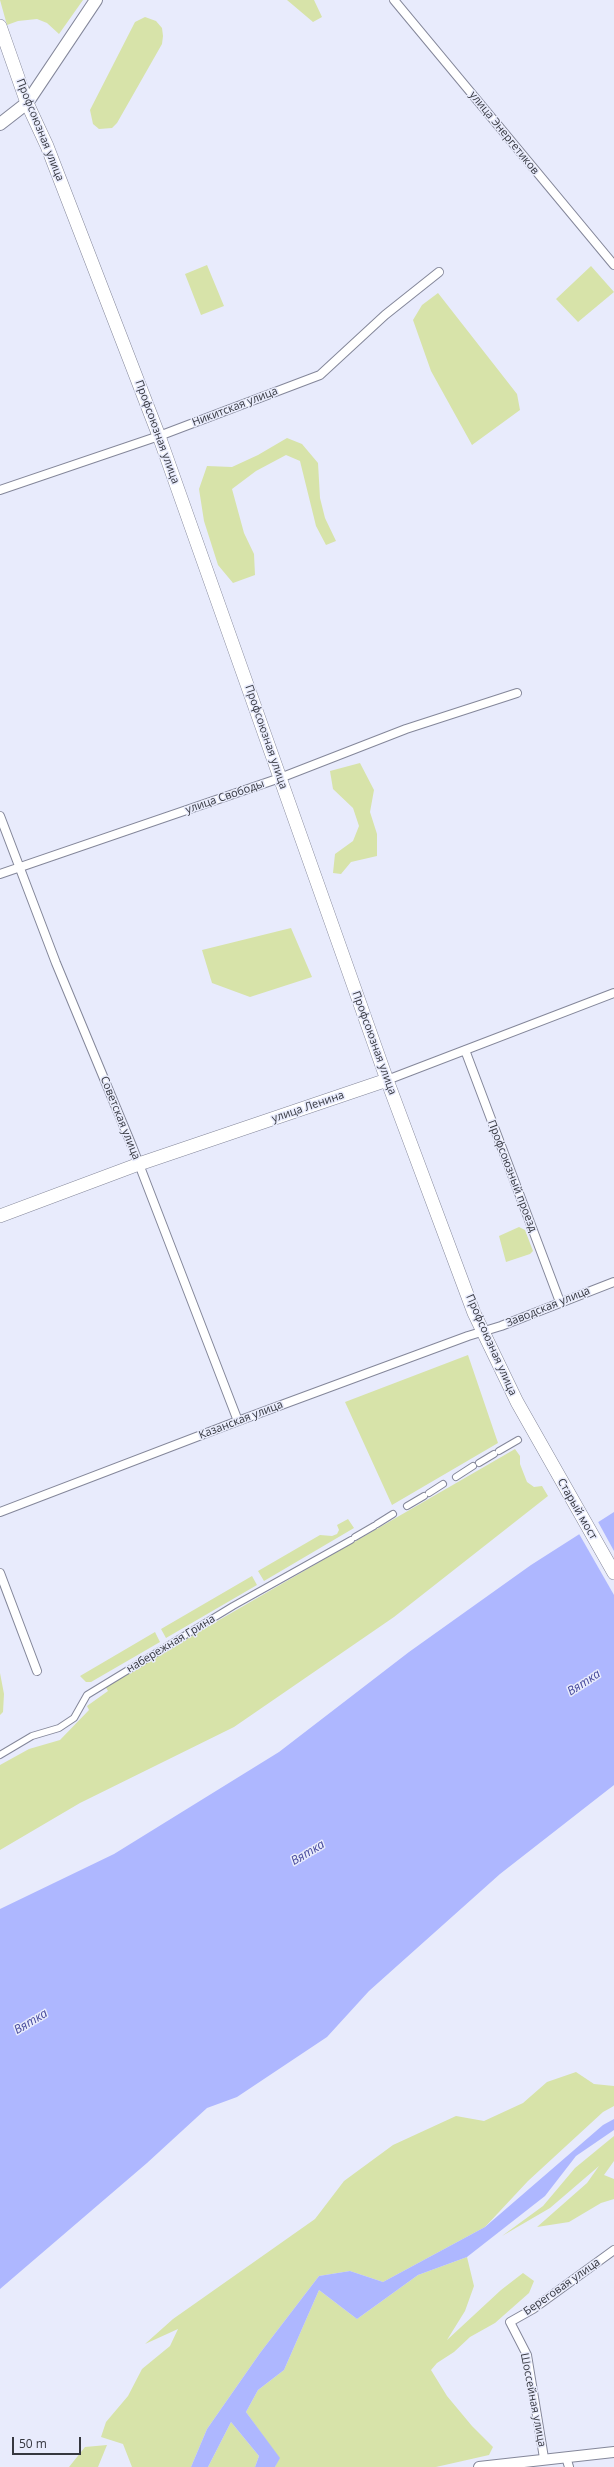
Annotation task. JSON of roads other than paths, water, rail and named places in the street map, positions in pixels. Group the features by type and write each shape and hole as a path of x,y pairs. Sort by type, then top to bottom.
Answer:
{"main road":[{"path":"0,124 28,102 96,0"},
{"name":"Профсоюзная улица","path":"0,26 28,102 47,146 159,436 388,1080 482,1332 540,1445"},
{"name":"улица Ленина","path":"0,1216 138,1164 388,1080"},
{"name":"Старый мост","path":"540,1445 614,1573"}],"street":[{"name":"улица Энергетиков","path":"394,0 614,265"},
{"name":"Никитская улица","path":"0,490 159,436 320,375 385,315 439,272"},
{"name":"улица Свободы","path":"0,874 280,778 406,729 517,693"},
{"name":"Советская улица","path":"0,816 18,867 138,1164 238,1421"},
{"name":"улица Ленина","path":"388,1080 614,993"},
{"name":"Профсоюзный проезд","path":"465,1050 560,1302"},
{"name":"Заводская улица","path":"482,1332 614,1282"},
{"name":"Казанская улица","path":"0,1512 238,1421 482,1332"},
{"path":"479,1463 518,1440"},
{"path":"456,1477 473,1466"},
{"path":"407,1506 443,1484"},
{"name":"набережная Грина","path":"0,1755 32,1736 59,1728 74,1718 87,1695 232,1606 353,1539 393,1514"},
{"path":"0,1572 37,1671"},
{"name":"Береговая улица","path":"510,2322 533,2309 614,2250"},
{"name":"Шоссейная улица","path":"510,2322 527,2355 544,2458"},
{"path":"479,2467 544,2458 567,2462 614,2452"}],"water":[{"name":"Вятка","path":"614,1512 614,1785 500,1874 369,1991 327,2037 237,2097 207,2108 147,2163 0,2289 0,1909 114,1854 279,1752 409,1652 531,1565"},
{"path":"614,2119 614,2130 576,2156 545,2196 467,2257 418,2275 357,2319 319,2290 284,2370 258,2390 246,2412 280,2458 275,2467 255,2467 259,2456 231,2422 208,2467 191,2467 207,2429 260,2353 319,2276 350,2271 383,2282 485,2227 603,2125"}]}
